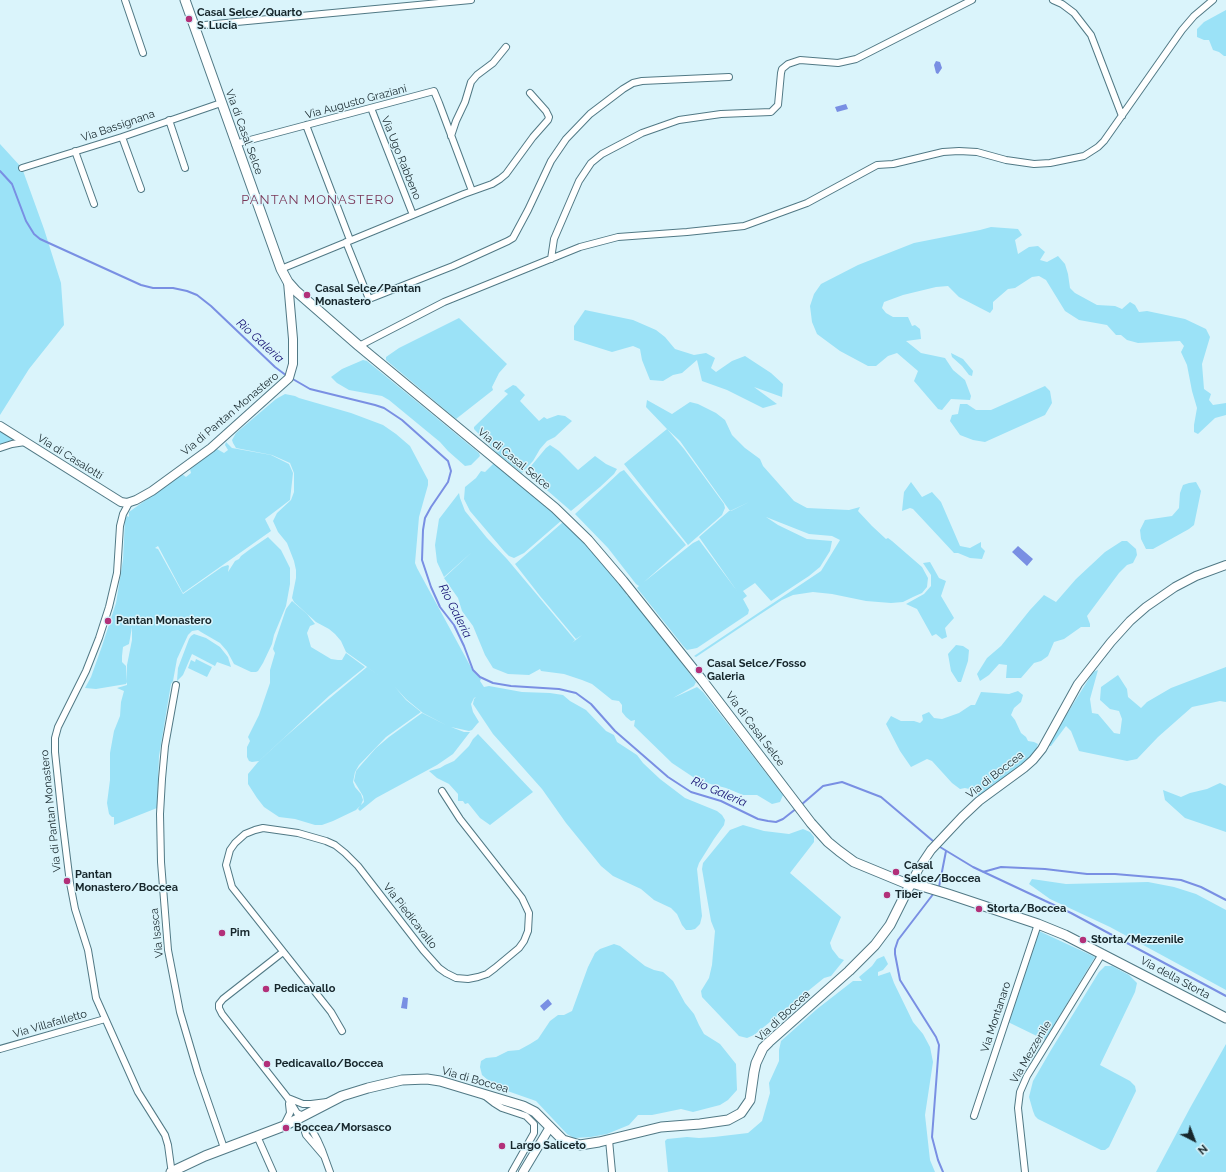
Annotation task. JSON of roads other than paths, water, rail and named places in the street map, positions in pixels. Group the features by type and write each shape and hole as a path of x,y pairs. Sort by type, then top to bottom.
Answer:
{"main road":[{"name":"Via di Casal Selce","path":"185,0 280,269 288,282 359,346 549,503 588,540 688,662 811,823 834,847 854,862 905,883 911,883"},
{"name":"Via di Boccea","path":"173,1172 192,1161 284,1126 330,1101 348,1094 392,1082 414,1079 440,1081 528,1107 563,1140 575,1144 590,1144 661,1127 728,1120 738,1115 746,1107 750,1100 754,1072 763,1048 853,967 875,945 890,925 911,883"},
{"name":"Via della Storta","path":"911,883 1038,924 1065,935 1226,1018"}],"street":[{"path":"125,0 143,53"},
{"path":"194,26 471,0"},
{"path":"551,259 552,244 578,182 593,160 606,151 642,133 679,120 721,114 771,112 778,105 781,73 782,69 788,64 800,60 838,63 856,59 972,0"},
{"path":"1053,0 1070,10 1090,35 1122,116"},
{"path":"359,346 444,302 588,244 618,237 744,226 807,203 874,166 906,162 943,152 959,151 977,152 1006,160 1034,164 1050,163 1080,157 1090,153 1101,145 1182,30 1213,0"},
{"path":"451,136 465,102 471,82 477,75 493,63 506,47"},
{"path":"306,125 368,299 453,266 513,238 551,161 566,139 586,117 628,86 642,81 729,77"},
{"name":"Via Augusto Graziani","path":"235,144 434,91 472,191"},
{"path":"280,269 492,184 504,176 549,118 546,111 530,93"},
{"name":"Via Bassignana","path":"22,168 122,137 221,103"},
{"name":"Via Ugo Rabbeno","path":"371,108 413,215"},
{"path":"169,120 185,168"},
{"path":"122,137 141,189"},
{"path":"75,151 94,204"},
{"name":"Via di Pantan Monastero","path":"173,1172 165,1135 138,1092 96,998 88,950 73,901 62,818 55,738 60,720 79,686 89,664 105,620 117,574 120,526 123,514 129,503 152,491 211,448 289,378 293,364 293,324 288,282"},
{"name":"Via di Casalotti","path":"0,426 114,498 123,503 129,503"},
{"path":"0,448 25,442"},
{"name":"Via di Boccea","path":"911,883 931,850 979,801 1033,760 1042,749 1078,684 1106,647 1130,621 1146,607 1175,587 1202,574 1226,565"},
{"name":"Via Isasca","path":"176,685 165,746 160,807 161,862 168,950 180,1012 196,1066 224,1148"},
{"name":"Via Piedicavallo","path":"342,1031 335,1018 232,887 226,865 232,848 241,837 255,830 268,828 298,833 326,841 342,851 361,870 432,961 446,973 454,977 468,979 487,974 517,951 524,941 529,927 529,916 525,903 460,819 442,791"},
{"name":"Via Montanaro","path":"974,1116 1038,924"},
{"path":"283,952 223,998 219,1007 222,1014 287,1097 297,1113 303,1116"},
{"name":"Via Mezzenile","path":"1025,1172 1018,1108 1020,1092 1027,1076 1102,954"},
{"name":"Via Villafalletto","path":"0,1049 105,1019"},
{"path":"484,1095 494,1103 530,1118 534,1124 534,1133 512,1172"},
{"path":"287,1097 303,1104 330,1101"},
{"path":"284,1126 289,1118 290,1112 287,1097"},
{"path":"523,1172 550,1127"},
{"path":"257,1136 273,1172"},
{"path":"609,1140 612,1172"},
{"path":"324,1156 330,1172"}],"water":[{"path":"936,61 940,62 942,68 938,74 936,73 934,65"},
{"path":"846,104 848,109 837,112 835,107"},
{"path":"1018,546 1033,559 1027,566 1012,552"},
{"path":"403,997 408,998 407,1009 401,1008"},
{"path":"548,999 552,1004 544,1011 540,1006"}],"waterway":[{"name":"Rio Galeria","path":"0,171 12,184 26,221 34,234 40,239 141,285 153,288 173,288 197,295 211,306 275,367 287,376"},
{"name":"Rio Galeria","path":"291,378 310,389 384,408 402,420 448,461 451,471 448,482 425,518 422,560 431,587 440,607 454,625 473,670 480,677 493,683 511,686 559,689 576,693 591,704 615,731 668,777 691,792 721,801 758,819 768,821 776,822 783,819 797,808"},
{"name":"Rio Galeria","path":"801,805 823,786 842,782 881,797 933,841"},
{"name":"Rio Galeria","path":"940,847 973,867 1071,913 1226,996"},
{"path":"939,887 946,851"},
{"path":"983,872 1001,867 1045,869 1087,874 1115,874 1181,880 1201,887 1226,900"},
{"path":"934,893 898,940 895,954 900,980 936,1037 939,1045 932,1137 943,1172"}],"place":[{"name":"Casal Selce/Quarto S. Lucia","path":"189,19"},
{"name":"Casal Selce/Pantan Monastero","path":"307,295"},
{"name":"Pantan Monastero","path":"108,621"},
{"name":"Casal Selce/Fosso Galeria","path":"699,670"},
{"name":"Casal Selce/Boccea","path":"896,872"},
{"name":"Pantan Monastero/Boccea","path":"67,881"},
{"name":"Tiber","path":"887,895"},
{"name":"Storta/Boccea","path":"979,909"},
{"name":"Pim","path":"222,933"},
{"name":"Storta/Mezzenile","path":"1083,940"},
{"name":"Pedicavallo","path":"266,989"},
{"name":"Pedicavallo/Boccea","path":"267,1064"},
{"name":"Boccea/Morsasco","path":"286,1128"},
{"name":"Largo Saliceto","path":"502,1146"}],"district":[{"name":"PANTAN MONASTERO","path":"318,200"}]}
